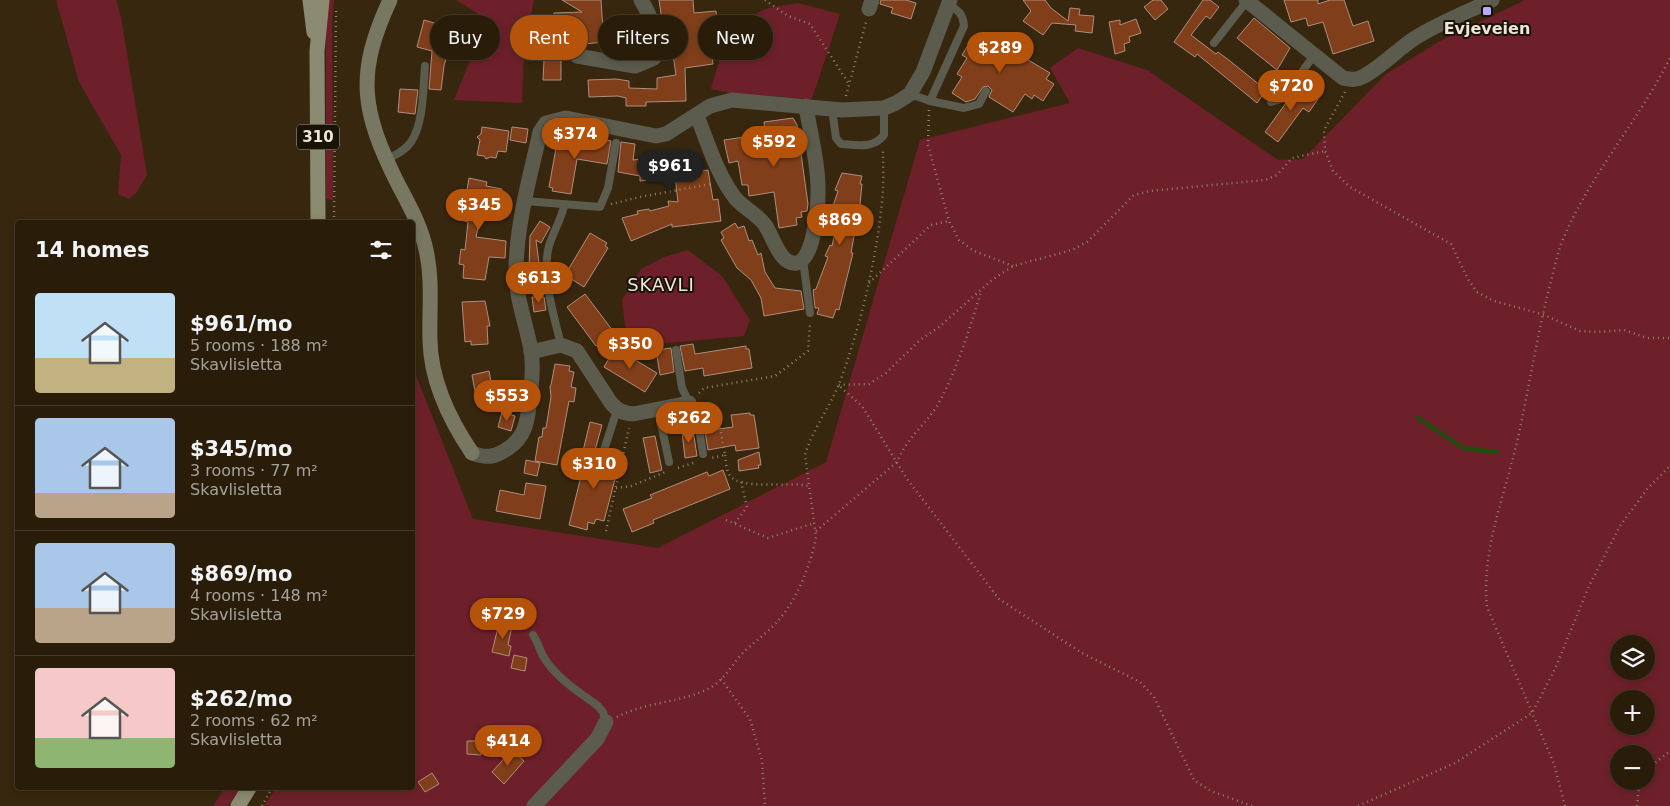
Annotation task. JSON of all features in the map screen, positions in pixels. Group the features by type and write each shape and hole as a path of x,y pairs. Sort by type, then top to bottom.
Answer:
{"main road":[{"name":"310","path":"310,0 317,51"},
{"name":"310","path":"318,220 317,51 322,0"},
{"path":"238,806 248,790"}],"street":[{"path":"390,0 371,47 366,86 372,125 386,160 415,217 426,250 430,280 430,356 437,387 459,434 472,453 484,457 500,454 521,437 527,423 533,378 531,352 517,290 516,269 525,201 540,132 546,123 566,118 656,136 666,134 716,104 732,100 837,109 884,108 910,94 923,72 950,2"},
{"path":"588,58 635,66 654,58 657,49 650,14 641,0"},
{"path":"1247,1 1343,78 1352,80 1361,78 1372,71 1393,53 1418,37 1492,0"},
{"path":"697,116 735,198 765,225 784,259 792,263 803,260 811,247 818,192 806,106"},
{"path":"531,352 561,345 577,351 623,412 658,409 689,403"},
{"path":"534,806 597,739 606,722"}],"lane":[{"path":"1214,43 1247,1"},
{"path":"930,101 964,26 964,17 950,2"},
{"path":"1272,102 1282,99 1315,54"},
{"path":"386,160 402,151 412,141 421,111 425,66"},
{"path":"910,94 930,101 964,108 979,104 986,91"},
{"path":"837,109 836,138 841,144 868,145 877,143 884,135 884,108"},
{"path":"525,201 564,206 600,207 608,188 616,143"},
{"path":"561,345 547,272 549,245 560,221 564,206"},
{"path":"803,260 810,313"},
{"path":"676,350 682,388 698,421 704,458"},
{"path":"658,409 669,462"},
{"path":"604,450 623,412"},
{"path":"533,635 538,642 542,655 551,667 598,706 603,712 606,722"}],"path":[{"path":"765,0 788,16 810,24 849,84"},
{"path":"837,109 849,84 871,5"},
{"path":"334,220 337,6"},
{"path":"1565,806 1554,764 1488,607 1485,582 1491,546 1519,434 1542,314 1561,244 1596,176 1658,83 1670,58"},
{"path":"1352,80 1324,130 1325,151 1333,171 1350,187 1451,244 1468,279 1477,292 1494,300 1542,314 1580,331 1624,330 1647,338 1670,338"},
{"path":"930,101 928,145 949,221 960,240 974,251 1013,266"},
{"path":"606,722 636,709 692,696 709,688 721,679 749,646 777,622 787,610 814,548 816,531 808,486 805,454 809,441 838,385 869,284 882,201 884,135"},
{"path":"838,385 869,384 886,373 920,340 940,327 1013,266 1072,250 1087,242 1134,195 1150,191 1265,180 1277,175 1292,158 1325,151"},
{"path":"600,207 640,197 726,181"},
{"path":"869,284 931,225 949,221"},
{"path":"816,531 897,462 904,446 936,406 964,346 982,291"},
{"path":"689,403 704,388 775,376 799,359 808,351 810,345 810,313"},
{"path":"838,385 862,406 907,479 999,599 1082,653 1140,682 1154,697 1194,780 1211,791 1252,806"},
{"path":"689,403 704,406 718,417 729,475 734,480 758,486 783,483 808,486"},
{"path":"606,531 630,425 623,412"},
{"path":"616,488 632,486 704,458 725,455"},
{"path":"1358,806 1455,763 1532,713 1555,669 1589,586 1620,526 1648,488 1670,466"},
{"path":"735,523 747,507 741,482"},
{"path":"726,520 768,538 815,524"},
{"path":"721,679 750,718 762,761 765,806"},
{"path":"1655,763 1670,751"},
{"path":"262,806 271,790"},
{"path":"1638,806 1639,790"}],"shaded area":[{"path":"56,0 116,0 121,17 147,175 136,193 129,199 118,194 121,155 79,82"},
{"path":"326,0 334,0 332,21 333,200 326,199"},
{"path":"456,0 534,0 531,15 510,15 510,60 524,60 522,103 454,100 469,60 500,60 500,15 477,15 477,13"},
{"path":"1525,0 1670,0 1670,806 264,806 275,790 415,790 415,373 473,519 658,548 826,462 920,140 1070,103 1050,68 1078,48 1147,70 1278,160 1303,159 1386,74 1442,40"},
{"path":"798,3 840,14 812,99 731,93 711,89 720,60 773,60 773,15 754,15 773,7"},
{"path":"688,250 722,276 750,320 744,336 656,344 626,334 622,300 641,269 664,257"},
{"path":"224,790 240,790 228,806 213,806"}],"building":[{"path":"562,0 601,0 602,15 598,15 598,43 588,44 588,15 554,15 554,13 582,12"},
{"path":"659,0 693,0 694,13 716,11 716,15 698,15 698,60 712,60 713,64 685,68 686,101 646,102 646,106 626,106 626,98 618,96 589,97 588,80 616,79 629,81 629,88 657,89 657,78 676,75 674,60 688,60 688,15 661,15"},
{"path":"881,0 906,0 916,3 911,19 891,13 893,8 880,4"},
{"path":"1023,0 1045,0 1051,8 1068,21 1070,8 1080,9 1079,15 1094,16 1092,33 1075,31 1076,25 1052,23 1043,35 1023,21 1031,11"},
{"path":"1153,0 1161,0 1168,9 1155,20 1144,7"},
{"path":"1203,0 1210,0 1219,7 1210,19 1206,16 1191,35 1216,54 1218,52 1266,90 1257,103 1197,54 1195,57 1174,42"},
{"path":"1284,0 1318,0 1318,4 1330,0 1344,0 1353,26 1368,21 1374,41 1333,54 1323,22 1308,26 1306,18 1291,22"},
{"path":"1254,18 1290,48 1277,70 1237,38"},
{"path":"1136,19 1141,33 1129,37 1130,42 1124,44 1125,51 1115,54 1109,22 1120,20 1120,25"},
{"path":"424,20 430,22 430,50 417,47"},
{"path":"988,33 999,40 998,42 1050,73 1046,79 1054,84 1043,101 1034,95 1032,99 1025,94 1013,112 989,97 992,90 988,86 983,87 975,99 966,102 952,93 962,77 957,74 967,58 962,55 972,39 978,43 983,34 986,35"},
{"path":"431,60 446,60 441,90 429,89"},
{"path":"544,60 561,60 561,80 543,80"},
{"path":"1299,85 1318,99 1309,112 1303,108 1278,142 1265,132"},
{"path":"400,89 418,90 415,114 398,112"},
{"path":"793,118 797,125 808,204 807,211 801,212 802,217 796,218 797,225 779,228 774,192 749,196 748,185 742,185 738,161 729,163 724,140 765,134 764,122"},
{"path":"482,127 509,131 506,152 498,151 496,158 490,157 486,159 484,156 477,155 480,140 477,137 481,134"},
{"path":"512,127 528,129 526,143 510,140"},
{"path":"562,135 597,142 598,138 611,141 607,164 577,159 571,194 552,191 553,188 549,187 558,137 561,138"},
{"path":"621,142 635,144 633,160 690,152 690,155 693,154 695,172 708,170 713,200 718,199 721,221 672,227 672,224 631,241 622,218 638,214 637,211 649,209 650,211 669,206 668,201 678,202 675,177 640,181 640,176 618,172"},
{"path":"842,173 862,176 860,184 862,184 858,225 856,225 851,253 853,253 839,310 836,309 833,318 817,314 819,308 815,308 813,290 816,289 828,257 825,256 830,245 832,246 837,224 831,223 836,207 833,206 838,191 835,190"},
{"path":"469,178 487,182 486,186 502,189 498,206 483,203 476,237 506,241 505,258 489,257 485,280 463,278 464,265 459,264 461,249 465,250 468,222 461,220 466,196 464,193 467,190"},
{"path":"540,221 550,227 541,243 536,240 542,286 531,285 529,271 530,236"},
{"path":"735,223 738,228 744,226 749,241 752,240 758,255 761,253 765,272 775,288 801,291 804,309 764,316 761,298 751,280 737,268 721,240 724,238 721,232"},
{"path":"590,233 607,243 605,246 608,248 584,287 565,275"},
{"path":"585,294 613,331 610,333 611,335 596,346 567,307"},
{"path":"532,297 544,297 546,310 534,312"},
{"path":"485,301 490,326 487,326 488,344 471,345 471,341 465,342 462,302"},
{"path":"693,344 695,354 746,346 746,349 749,349 752,368 704,376 703,368 685,371 680,346"},
{"path":"615,348 657,373 645,392 604,367"},
{"path":"671,348 674,372 660,375 656,350"},
{"path":"555,364 570,366 569,371 574,372 571,387 576,388 574,402 569,401 557,465 535,461 539,437 542,437 543,428 546,428 551,397 550,386"},
{"path":"489,371 495,403 478,407 472,375"},
{"path":"502,412 515,416 511,431 498,427"},
{"path":"750,413 750,415 754,415 759,448 736,451 735,445 708,450 705,431 733,427 731,415"},
{"path":"590,422 602,425 594,454 583,451"},
{"path":"693,430 697,456 685,458 682,432"},
{"path":"655,436 662,470 650,473 643,438"},
{"path":"587,452 620,460 604,521 596,519 594,524 588,522 587,530 569,525"},
{"path":"759,452 761,465 758,465 759,468 739,471 738,460"},
{"path":"526,460 540,463 537,476 524,473"},
{"path":"723,470 730,489 653,520 654,523 632,532 623,509 652,498 650,495 707,472 709,476"},
{"path":"526,483 546,486 540,519 496,511 500,490 524,495"},
{"path":"499,623 512,626 508,645 511,646 509,656 492,652"},
{"path":"514,655 527,658 525,671 511,668"},
{"path":"467,741 482,741 481,755 467,754"},
{"path":"512,750 524,761 504,784 492,772"},
{"path":"432,773 439,784 425,792 418,782"}],"waterway":[{"path":"1418,418 1463,448 1497,452"}],"place":[{"name":"Evjeveien","path":"1487,11"}],"district":[{"name":"SKAVLI","path":"661,284"}]}
